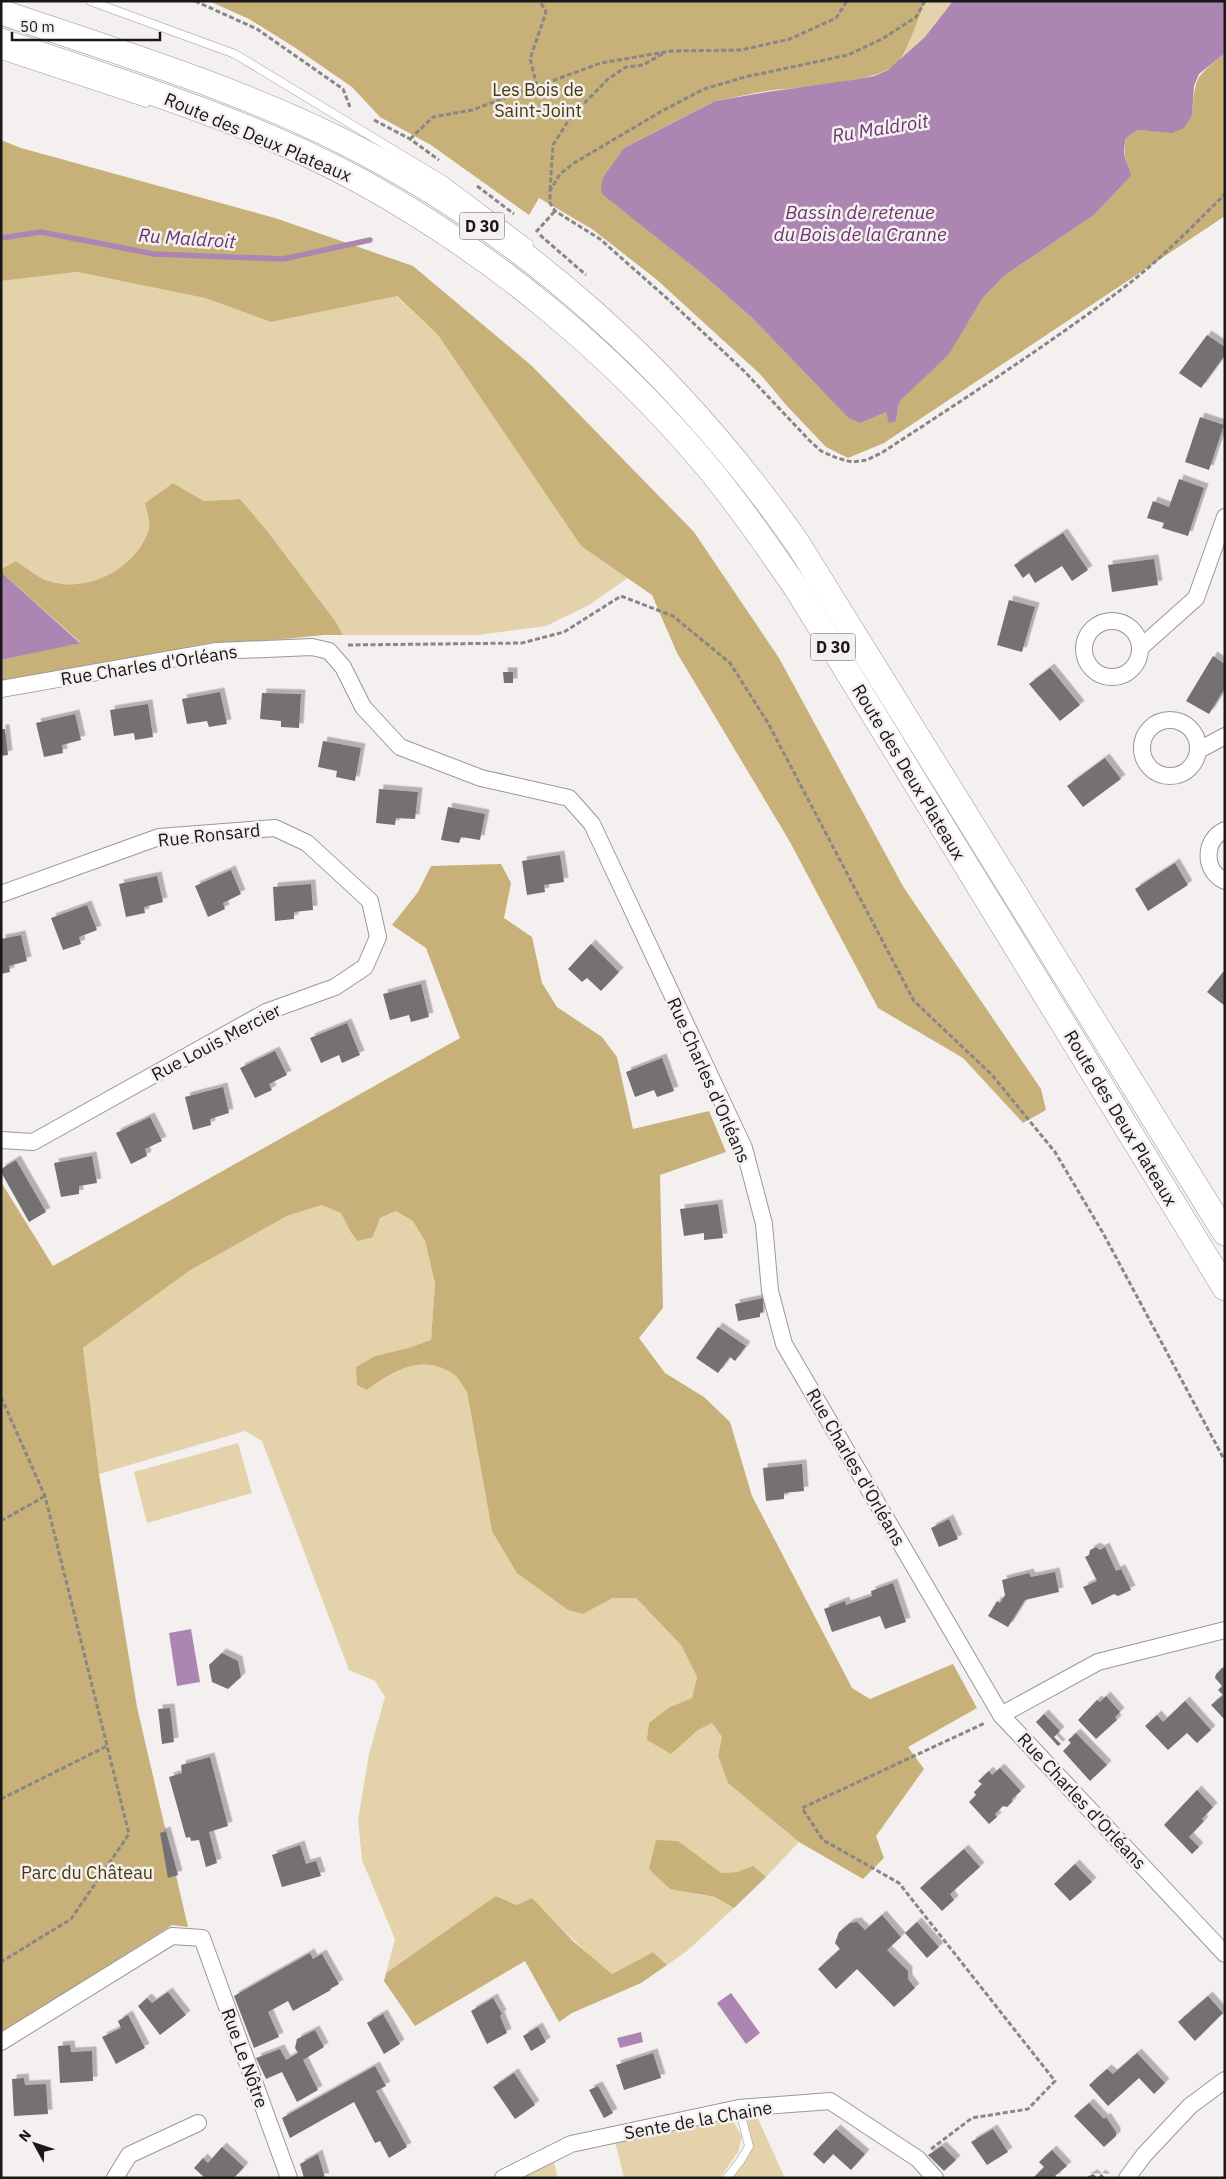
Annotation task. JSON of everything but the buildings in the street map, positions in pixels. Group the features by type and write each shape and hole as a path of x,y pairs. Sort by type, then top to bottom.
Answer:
{"main road":[{"name":"Route des Deux Plateaux","path":"1,12 225,91 274,110 342,141 406,176 470,217 532,262 582,302 649,364 704,422 755,484 798,544 1225,1233"},
{"name":"Route des Deux Plateaux","path":"1,41 200,109 360,181 453,238 513,281 572,329 627,380 705,464 752,524 798,589 1225,1288"}],"street":[{"path":"1140,648 1196,598 1225,517"},
{"name":"Rue Charles d'Orléans","path":"1,689 217,651 312,647 329,651 343,667 363,707 400,747 480,778 569,798 592,824 744,1148 764,1224 770,1291 784,1344 1001,1715 1225,1954"},
{"path":"1199,750 1225,736"},
{"name":"Rue Ronsard","path":"1,894 159,837 275,828 307,843 370,901"},
{"path":"1225,830 1214,837 1208,856 1214,873 1225,881"},
{"name":"Rue Louis Mercier","path":"3,1140 34,1142 266,1012 334,987 366,966 372,952 378,937 370,901"},
{"path":"1001,1715 1098,1662 1225,1630"},
{"name":"Rue Le Nôtre","path":"1,2042 172,1936 202,1938 289,2178"},
{"path":"1127,2178 1144,2155 1190,2106 1225,2080"},
{"name":"Sente de la Chaine","path":"503,2178 571,2144 739,2108 830,2101 918,2159 935,2178"},
{"path":"115,2178 130,2156 198,2123"}],"lane":[{"path":"90,1 235,54 445,181 538,252"},
{"path":"1,55 154,106"},
{"path":"172,109 200,109"},
{"path":"569,281 582,302"},
{"path":"727,2178 741,2160 748,2146 739,2108"}],"path":[{"path":"195,1 257,29 343,89 350,107"},
{"path":"538,86 530,59 546,12 540,1"},
{"path":"410,139 433,117 472,110 601,63 666,52 741,50 790,39 836,18 847,1"},
{"path":"550,191 560,174 574,163 662,110 704,88 745,77 848,55 882,39 916,17 925,1"},
{"path":"666,52 643,65 626,68 608,79 570,118 553,145 550,203 555,211 600,239 671,302 744,371 809,440 822,451 852,462 867,460 884,452 1001,374 1122,288 1184,236 1225,194"},
{"path":"536,232 555,211"},
{"path":"329,651 344,645 522,643 564,632 621,596 673,616 730,662 768,723 914,1001 992,1075 1055,1152 1103,1233 1225,1461"},
{"path":"1,1397 44,1496 129,1834 71,1918 1,1962"},
{"path":"1,1521 44,1496"},
{"path":"918,2159 972,2118 1028,2109 1055,2081 899,1883 823,1840 802,1808 1001,1715"},
{"path":"1,1799 107,1746"}],"shaded area":[{"path":"925,1 953,1 925,37 899,61"},
{"path":"77,272 205,298 271,322 396,296 438,335 581,546 628,578 589,605 546,626 478,635 343,635 336,622 268,532 240,499 204,501 173,483 145,503 149,529 143,543 134,555 122,566 95,581 65,584 50,581 41,578 16,561 1,569 1,281"},
{"path":"323,1205 341,1213 350,1231 373,1237 380,1218 396,1211 414,1221 425,1241 435,1283 431,1340 375,1356 356,1367 367,1390 397,1371 419,1365 441,1368 457,1377 467,1392 492,1531 583,1614 613,1598 636,1598 681,1645 697,1677 692,1698 670,1707 671,1754 698,1730 712,1723 722,1737 718,1756 728,1783 799,1842 766,1877 753,1867 737,1872 721,1873 695,1894 715,1897 734,1908 687,1951 667,1965 653,1952 612,1974 596,1962 532,1899 517,1905 497,1896 386,1973 395,1939 362,1860 358,1820 369,1754 385,1697 375,1681 349,1670 262,1441 245,1431 99,1474 83,1348 189,1271 287,1216"},
{"path":"238,1443 252,1493 147,1523 134,1472"},
{"path":"754,2110 785,2178 733,2178 746,2161 751,2148 750,2135 744,2114"},
{"path":"731,2117 742,2137 738,2152 720,2178 624,2178 615,2141"},
{"path":"554,2162 558,2178 521,2178"}],"green space":[{"name":"Les Bois de Saint-Joint","path":"209,1 925,1 910,41 899,61 890,68 876,74 838,83 767,91 715,101 624,148 603,194 701,273 751,317 817,385 887,411 896,421 901,400 958,338 982,299 1004,276 1094,215 1130,177 1125,155 1126,138 1138,130 1154,131 1192,115 1194,92 1198,79 1207,68 1225,53 1225,216 884,443 848,458 826,447 760,374 656,279 592,229 539,198 529,215 431,145 380,117 352,87 294,47 249,19"},
{"path":"1,140 21,148 275,218 413,266 532,366 694,532 779,658 904,888 1041,1089 1046,1110 1023,1123 963,1058 878,1008 790,842 677,653 652,595 581,546 438,335 397,296 271,322 205,298 77,272 1,281"},
{"path":"173,483 204,501 240,499 268,532 336,622 343,635 324,635 175,650 1,681 1,660 80,642 1,572 1,569 16,561 41,578 64,584 95,581 109,574 122,566 143,543 149,529 145,503"},
{"name":"Parc du Château","path":"501,864 511,883 504,918 532,937 542,983 557,1007 602,1037 617,1057 633,1129 709,1111 726,1152 660,1175 663,1308 639,1338 665,1373 704,1397 730,1422 752,1496 852,1688 870,1699 953,1664 977,1708 908,1747 924,1769 876,1836 884,1858 863,1879 799,1842 728,1783 718,1756 722,1737 712,1723 698,1730 671,1754 647,1740 649,1723 670,1707 692,1698 697,1677 681,1645 636,1598 613,1598 583,1614 568,1610 517,1573 492,1531 467,1392 455,1375 441,1368 419,1365 397,1371 367,1390 357,1385 356,1367 375,1356 431,1340 435,1283 425,1241 413,1221 396,1211 380,1218 373,1237 358,1241 350,1231 341,1213 322,1205 287,1216 189,1271 83,1348 99,1474 137,1707 188,1927 172,1925 1,2033 1,1182 53,1266 460,1038 426,948 392,925 418,892 431,866"},
{"path":"656,1840 678,1841 721,1873 737,1872 753,1866 766,1877 734,1908 715,1897 670,1889 649,1869"},
{"path":"496,1896 517,1905 532,1898 574,1942 612,1974 653,1952 667,1965 641,1983 572,2013 559,2022 525,1961 415,2026 384,1981 386,1973"}],"water":[{"name":"Bassin de retenue du Bois de la Cranne","path":"953,1 1225,1 1225,53 1199,74 1194,86 1192,115 1184,128 1172,133 1138,130 1126,138 1124,155 1131,176 1094,215 1004,276 982,299 949,354 901,400 896,421 889,423 886,412 860,423 849,418 751,317 701,273 602,194 601,186 604,176 624,148 715,101 852,80 874,76 888,70 925,37"},
{"path":"1,572 80,643 1,660"},
{"path":"191,1629 200,1682 177,1686 169,1633"},
{"path":"731,1993 760,2033 746,2044 717,2003"},
{"path":"641,2032 643,2042 620,2048 617,2038"}],"waterway":[{"name":"Ru Maldroit","path":"1,238 41,232 154,254 283,259 370,240"}]}
